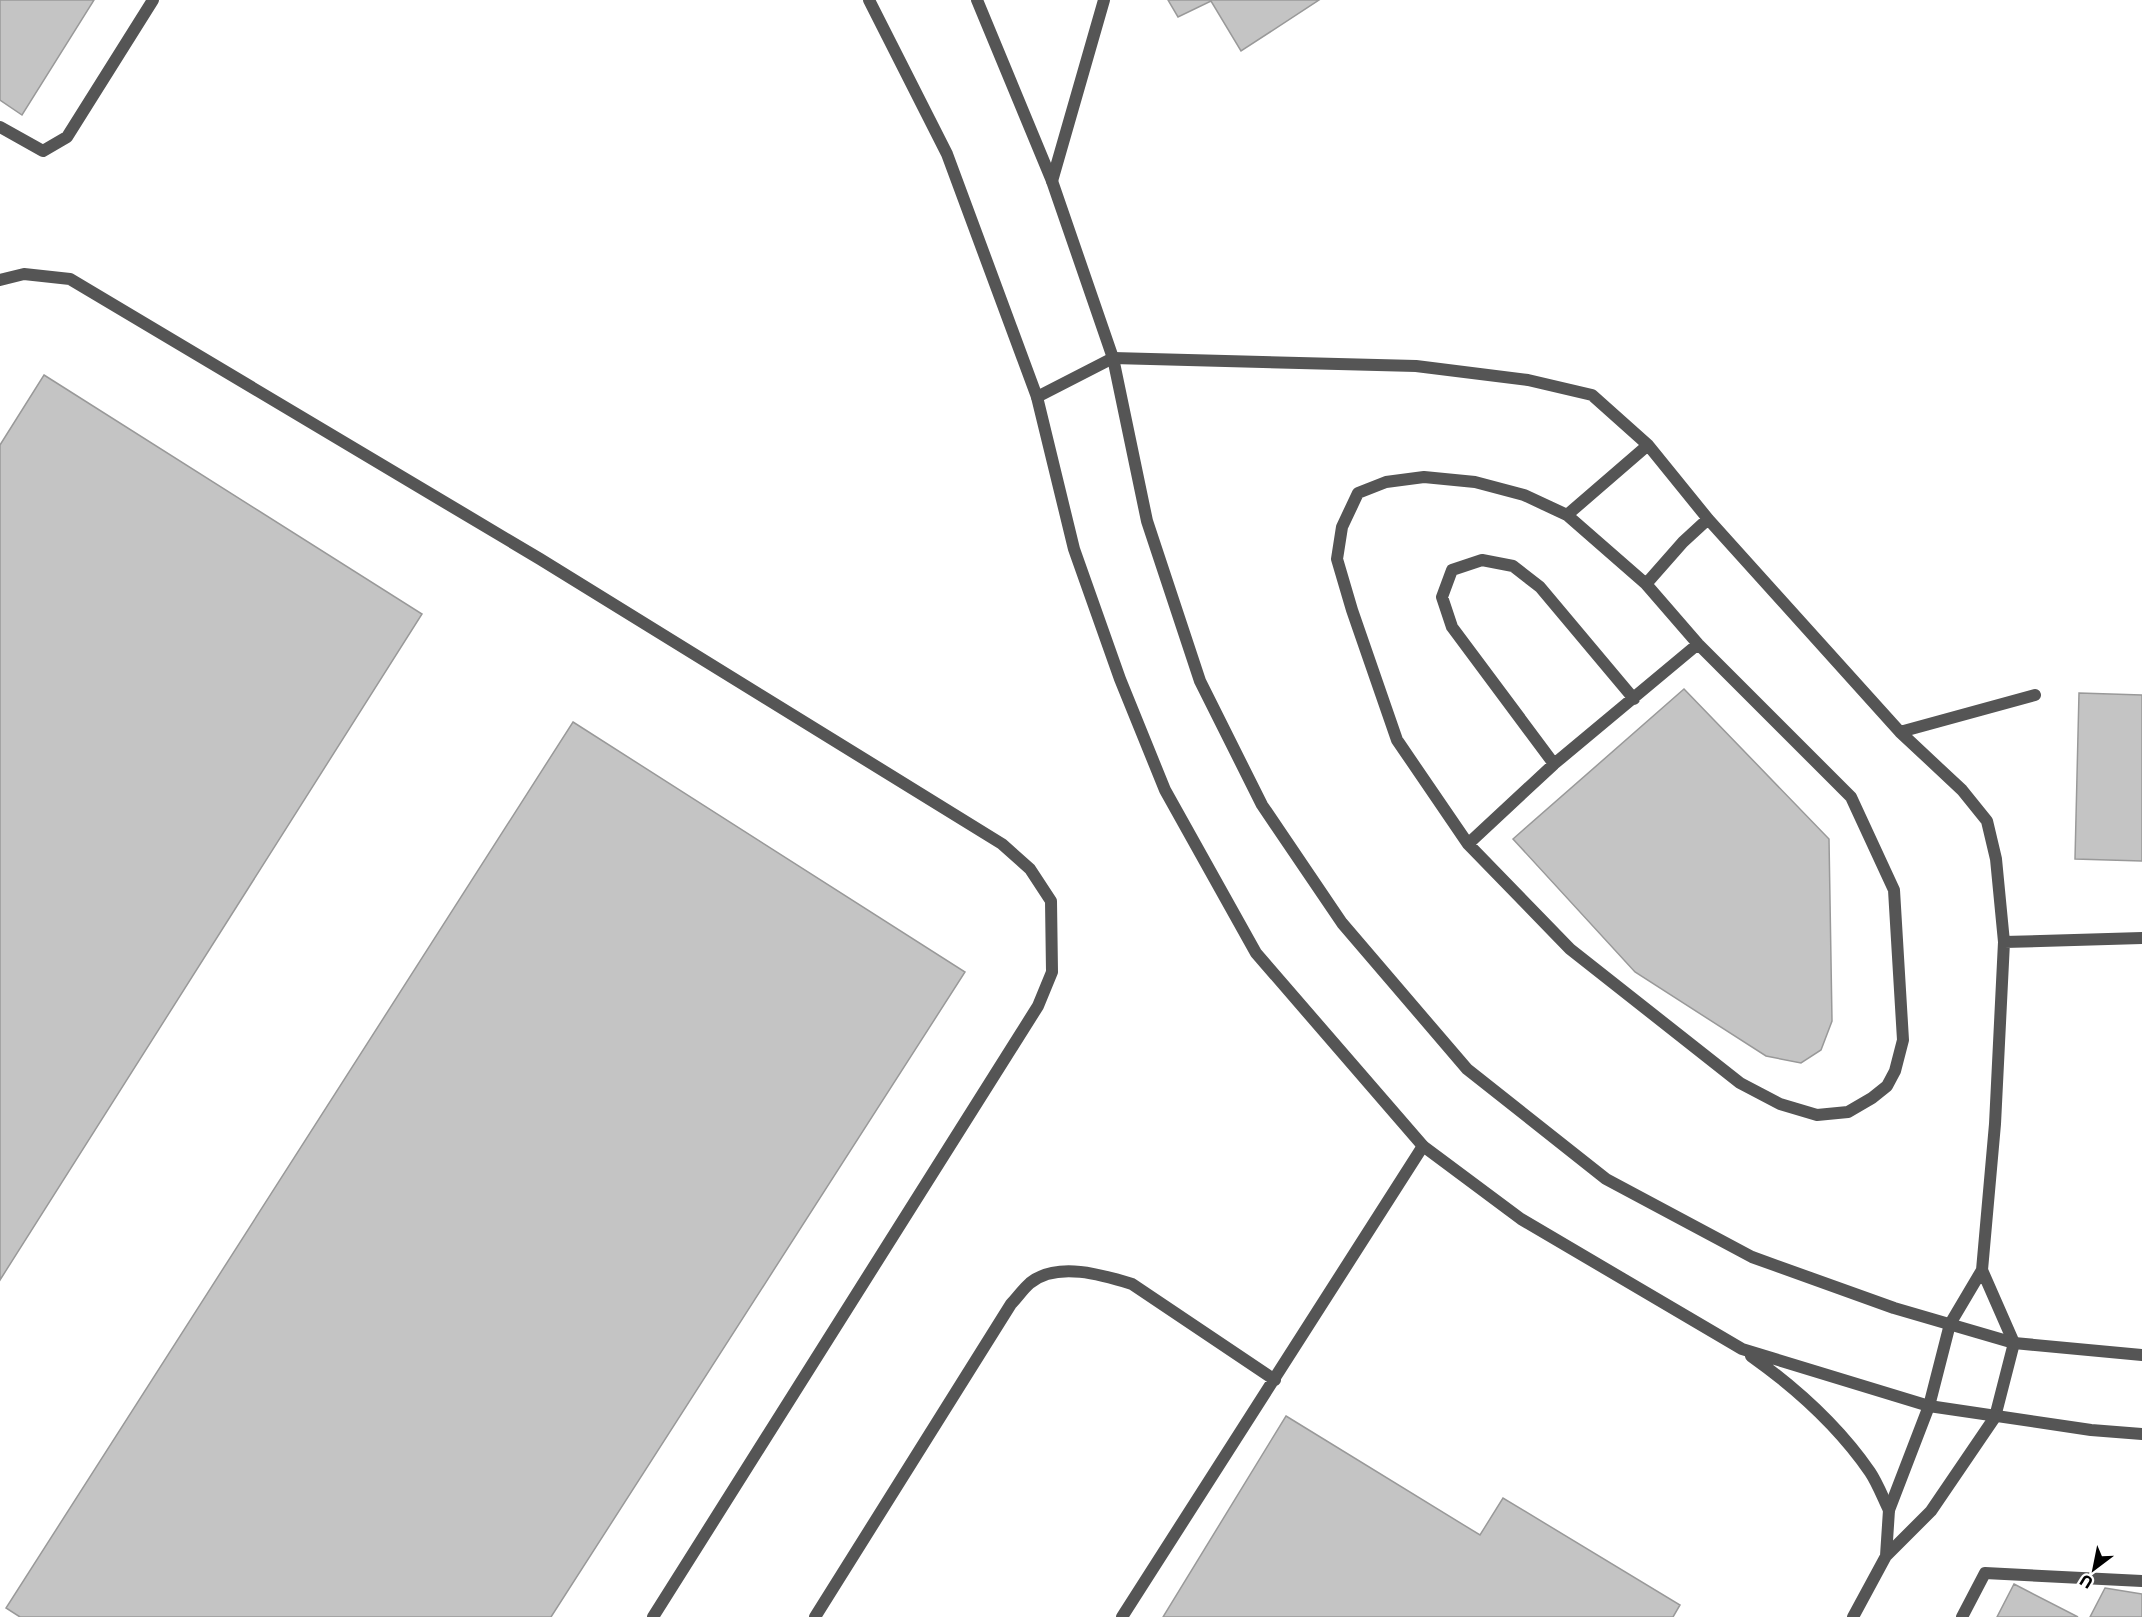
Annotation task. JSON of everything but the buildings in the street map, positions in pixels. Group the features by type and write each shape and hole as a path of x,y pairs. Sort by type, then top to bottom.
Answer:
{"street":[{"path":"0,127 43,151 67,137 153,0"},
{"path":"868,0 947,154 1037,397 1074,549 1120,679 1165,790 1256,953 1423,1146 1521,1219 1742,1349 1793,1386 1845,1441 1871,1473 1889,1510"},
{"path":"977,0 1052,181 1113,358 1146,521 1200,681 1262,805 1342,923 1467,1069 1606,1179 1742,1251 1894,1308 2014,1343 2142,1355"},
{"path":"1052,181 1104,0"},
{"path":"0,280 24,274 70,279 540,559 1002,844 1030,869 1050,901 1052,972 1038,1006 653,1617"},
{"path":"1037,397 1113,358 1416,366 1528,380 1592,395 1648,444 1708,519 1900,732 1962,790 1988,821 1996,859 2004,942 1995,1124 1982,1270 1950,1324 1929,1406 1889,1510 1886,1556"},
{"path":"1567,515 1648,444"},
{"path":"1424,477 1475,482 1524,495 1567,515 1646,584 1698,644 1851,797 1894,890 1903,1040 1895,1071 1887,1086 1848,1112 1817,1115 1780,1104 1740,1083 1570,948 1468,844 1397,740 1337,559 1342,527 1358,494 1386,482 1424,477"},
{"path":"1646,584 1683,542 1708,519"},
{"path":"1554,764 1452,627 1442,597 1452,570 1482,560 1513,566 1540,587 1634,699"},
{"path":"1468,844 1554,764 1698,644"},
{"path":"1900,732 2035,695"},
{"path":"2004,942 2142,938"},
{"path":"1122,1617 1423,1146"},
{"path":"1853,1617 1886,1556 1931,1511 1995,1417 2014,1343 1982,1270"},
{"path":"815,1617 1011,1304 1031,1282 1054,1274 1075,1272 1105,1276 1132,1284 1275,1380"},
{"path":"1742,1349 1929,1406 2091,1430 2142,1434"},
{"path":"1962,1617 1985,1573 2142,1581"}]}
